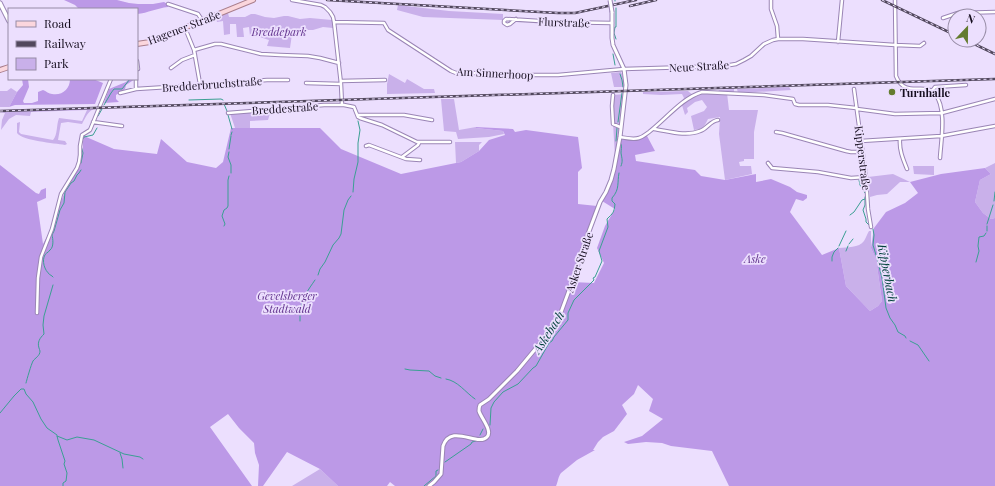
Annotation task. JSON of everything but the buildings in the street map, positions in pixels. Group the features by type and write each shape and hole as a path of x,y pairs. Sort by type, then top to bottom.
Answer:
{"main road":[{"name":"Hagener Straße","path":"138,44 150,42 253,0"},
{"path":"0,4 8,19"}],"street":[{"path":"292,0 322,5 330,12 333,18 341,82 342,105 354,107 360,118 382,125 419,143 450,142"},
{"name":"Asker Straße","path":"429,486 440,474 443,446 448,439 457,436 465,436 480,440 489,435 489,431 479,411 480,405 489,399 517,371 542,341 560,315 600,202 611,180 620,137 626,85 624,69 613,45 610,0"},
{"path":"771,0 771,9 777,26 778,39"},
{"path":"838,42 842,0"},
{"path":"895,0 896,76 898,82 902,86 909,88 929,89 937,96 942,113 940,158"},
{"path":"168,4 198,14 202,20"},
{"path":"943,18 958,13 995,12"},
{"name":"Flurstraße","path":"516,19 555,22 612,23"},
{"name":"Am Sinnerhoop","path":"334,22 384,23 388,30 451,71 456,72 558,75 624,69"},
{"path":"185,28 194,50 200,84"},
{"name":"Neue Straße","path":"624,69 727,66 744,60 751,56 764,44 778,39 920,46 924,43"},
{"path":"194,50 215,44 221,44 261,54 308,56 339,63"},
{"path":"171,68 182,60 195,55"},
{"path":"37,313 38,278 41,257 52,230 61,194 79,162 82,135 90,130 111,80"},
{"path":"136,80 136,89"},
{"name":"Bredderbruchstraße","path":"120,94 136,89 267,80 288,80"},
{"path":"306,83 386,80"},
{"path":"932,91 935,87 939,86 966,85"},
{"path":"939,86 940,94"},
{"name":"Kipperstraße","path":"854,89 871,227"},
{"path":"620,137 639,138 653,129 694,95 702,92 764,95 792,99 795,104 799,105 828,105 895,114 942,113 995,99"},
{"name":"Asker Straße","path":"613,95 613,124 620,127"},
{"name":"Breddestraße","path":"228,113 305,106 342,105"},
{"path":"358,115 404,115 432,120"},
{"path":"653,129 686,134 696,133 718,120"},
{"path":"93,122 122,126"},
{"path":"861,141 941,136 995,126"},
{"path":"776,132 846,151 862,152"},
{"path":"900,139 901,153 907,169"},
{"path":"401,157 419,143"},
{"path":"366,146 369,145 406,159 420,160"},
{"path":"768,163 772,168 818,172 851,178 866,177"}],"green space":[{"path":"64,0 117,0 138,4 164,2 169,5 168,7 138,14 138,8 78,8"},
{"path":"398,5 449,11 503,14 503,20 423,17 397,10"},
{"name":"Breddepark","path":"228,13 229,17 245,17 255,14 274,18 288,16 300,19 310,18 332,20 333,28 323,27 313,30 295,30 292,34 290,48 267,46 269,40 253,35 250,36 249,27 243,28 244,37 237,37 236,24 230,24 230,34 224,35 223,21 217,22 216,17"},
{"path":"621,72 625,81 625,87 614,87 611,73"},
{"path":"389,74 405,83 407,79 424,89 434,89 435,93 387,94"},
{"path":"22,80 28,80 29,87 23,101 24,103 32,103 38,101 38,92 43,90 51,94 62,93 69,86 70,80 96,80 103,83 95,104 15,105 9,107 17,92 23,85"},
{"path":"128,80 134,80 126,85 125,89 116,95 116,99 119,102 104,103 109,89"},
{"path":"789,87 791,90 738,93 737,89"},
{"path":"11,88 17,92 9,107 0,107 0,91 7,91"},
{"path":"734,89 734,93 727,93 729,110 758,110 754,132 754,159 744,159 744,161 739,162 740,166 751,166 752,174 725,180 719,134 720,117 708,119 703,127 694,130 691,116 704,111 707,107 702,100 695,102 687,108 688,112 685,115 681,102 684,98 682,94 661,95 643,94 643,92 688,91 695,97 701,94 717,94 719,90"},
{"path":"625,94 615,157 612,106 613,95"},
{"path":"441,99 454,99 459,130 476,127 503,131 504,134 489,137 458,139 456,132 444,131"},
{"path":"98,108 89,112 82,124 68,122 61,123 58,140 65,141 67,144 65,145 32,140 20,136 17,133 17,123 20,122 19,132 21,134 53,140 56,135 59,118 82,121 87,110 31,112 30,116 16,115 9,119 1,130 2,120 5,113 0,111"},
{"path":"271,110 268,120 250,121 250,128 235,128 230,113"},
{"name":"Gevelsberger Stadtwald","path":"476,127 513,129 515,132 526,130 578,137 582,168 578,172 578,204 597,206 572,282 594,283 604,263 597,248 605,226 615,209 602,201 618,158 621,138 640,139 646,134 655,151 635,155 636,161 695,170 701,176 725,180 756,174 756,182 771,179 790,187 797,192 807,195 807,198 803,201 796,199 790,212 822,255 839,248 846,286 870,311 878,306 882,301 876,259 871,248 874,228 886,212 905,203 918,193 910,182 941,174 985,168 991,174 980,180 975,202 983,213 991,219 995,218 995,486 729,486 712,451 671,446 662,443 646,442 628,444 624,442 642,436 663,419 649,411 653,399 638,385 634,394 622,405 627,414 614,431 603,437 598,442 593,450 595,450 577,460 561,473 556,486 395,486 390,482 387,486 338,486 320,469 287,452 263,486 258,486 259,465 255,453 254,443 228,414 210,427 252,486 0,486 0,165 36,193 39,194 41,190 46,188 46,198 37,202 43,244 49,233 67,186 79,167 84,136 114,149 157,154 161,139 187,162 216,168 223,162 231,128 320,128 341,149 401,174 461,162 479,151 489,140 505,135 503,131"},
{"path":"455,142 482,142 479,145 479,151 461,162 456,163"},
{"path":"995,163 995,218 991,219 983,213 975,202 980,180 991,174 985,168"},
{"path":"913,166 934,166 934,175 914,174"},
{"path":"893,174 910,182 900,182 887,194 870,197 868,177"},
{"path":"869,231 871,231 871,248 876,259 882,301 878,306 870,311 846,286 839,248 859,245 864,241"},
{"path":"320,469 338,486 292,486"}],"waterway":[{"name":"Askebach","path":"616,8 616,27 614,33 616,39"},
{"name":"Askebach","path":"613,54 615,65"},
{"name":"Askebach","path":"620,74 623,87"},
{"path":"104,105 114,89 122,89 129,80"},
{"name":"Askebach","path":"618,122 622,93"},
{"path":"189,100 223,100"},
{"path":"224,104 227,111"},
{"path":"98,116 102,109"},
{"path":"228,115 232,129"},
{"path":"353,192 358,162 360,130 358,121"},
{"path":"83,139 84,137 93,135 97,128"},
{"name":"Askebach","path":"616,141 617,128"},
{"path":"229,149 231,136"},
{"name":"Askebach","path":"621,144 621,166"},
{"path":"81,146 83,153 81,163"},
{"path":"229,152 228,157 231,165 231,173"},
{"path":"53,277 45,268 44,257 52,247 52,235 60,210 64,203 65,192 81,170"},
{"name":"Askebach","path":"490,425 491,408 494,402 503,392 518,384 536,366 549,343 568,320 568,313 574,300 594,280 593,278 595,277 602,261 599,251 608,227 607,219 612,214 614,209 615,204 612,201 612,198 617,189 619,173"},
{"path":"224,226 225,224 222,216 224,210 228,206 229,176"},
{"name":"Kipperbach","path":"859,180 865,193"},
{"path":"994,201 995,192"},
{"path":"318,275 333,245 341,234 344,210 351,196"},
{"name":"Kipperbach","path":"865,197 865,205 863,210 866,222 869,225"},
{"path":"850,215 854,212 862,200 865,199"},
{"path":"987,224 993,205"},
{"path":"987,226 987,231"},
{"name":"Kipperbach","path":"873,229 873,245 882,278 886,308 898,332 906,338"},
{"path":"839,246 846,231"},
{"path":"976,262 979,251 979,237 984,236 986,233"},
{"path":"849,244 853,239"},
{"path":"846,251 848,246"},
{"path":"832,261 834,252 838,248"},
{"path":"301,311 303,299 315,280"},
{"path":"26,383 33,361 40,353 38,346 40,339 44,334 44,316 53,285"},
{"path":"300,316 300,321"},
{"name":"Kipperbach","path":"910,341 918,345 929,361"},
{"path":"405,369 429,371 435,376 441,378"},
{"path":"446,379 458,384 475,399"},
{"path":"0,413 14,396 21,389 24,389 47,428 57,435"},
{"name":"Askebach","path":"480,435 483,429"},
{"path":"57,436 67,440 77,437 94,440 124,454 143,459"},
{"path":"57,436 65,461 64,464 67,473 66,481 63,483 63,486"},
{"name":"Askebach","path":"445,462 472,442 476,441"},
{"path":"120,453 123,468"},
{"name":"Askebach","path":"424,486 436,476 436,471 438,470"}],"railway":[{"path":"327,0 558,13 575,13 636,0"},
{"path":"630,6 656,0"},
{"path":"882,0 947,31"},
{"path":"983,48 995,54"},
{"path":"0,111 995,79"}],"place":[{"name":"Turnhalle","path":"892,92"}],"park label":[{"name":"Aske","path":"755,258"}]}
